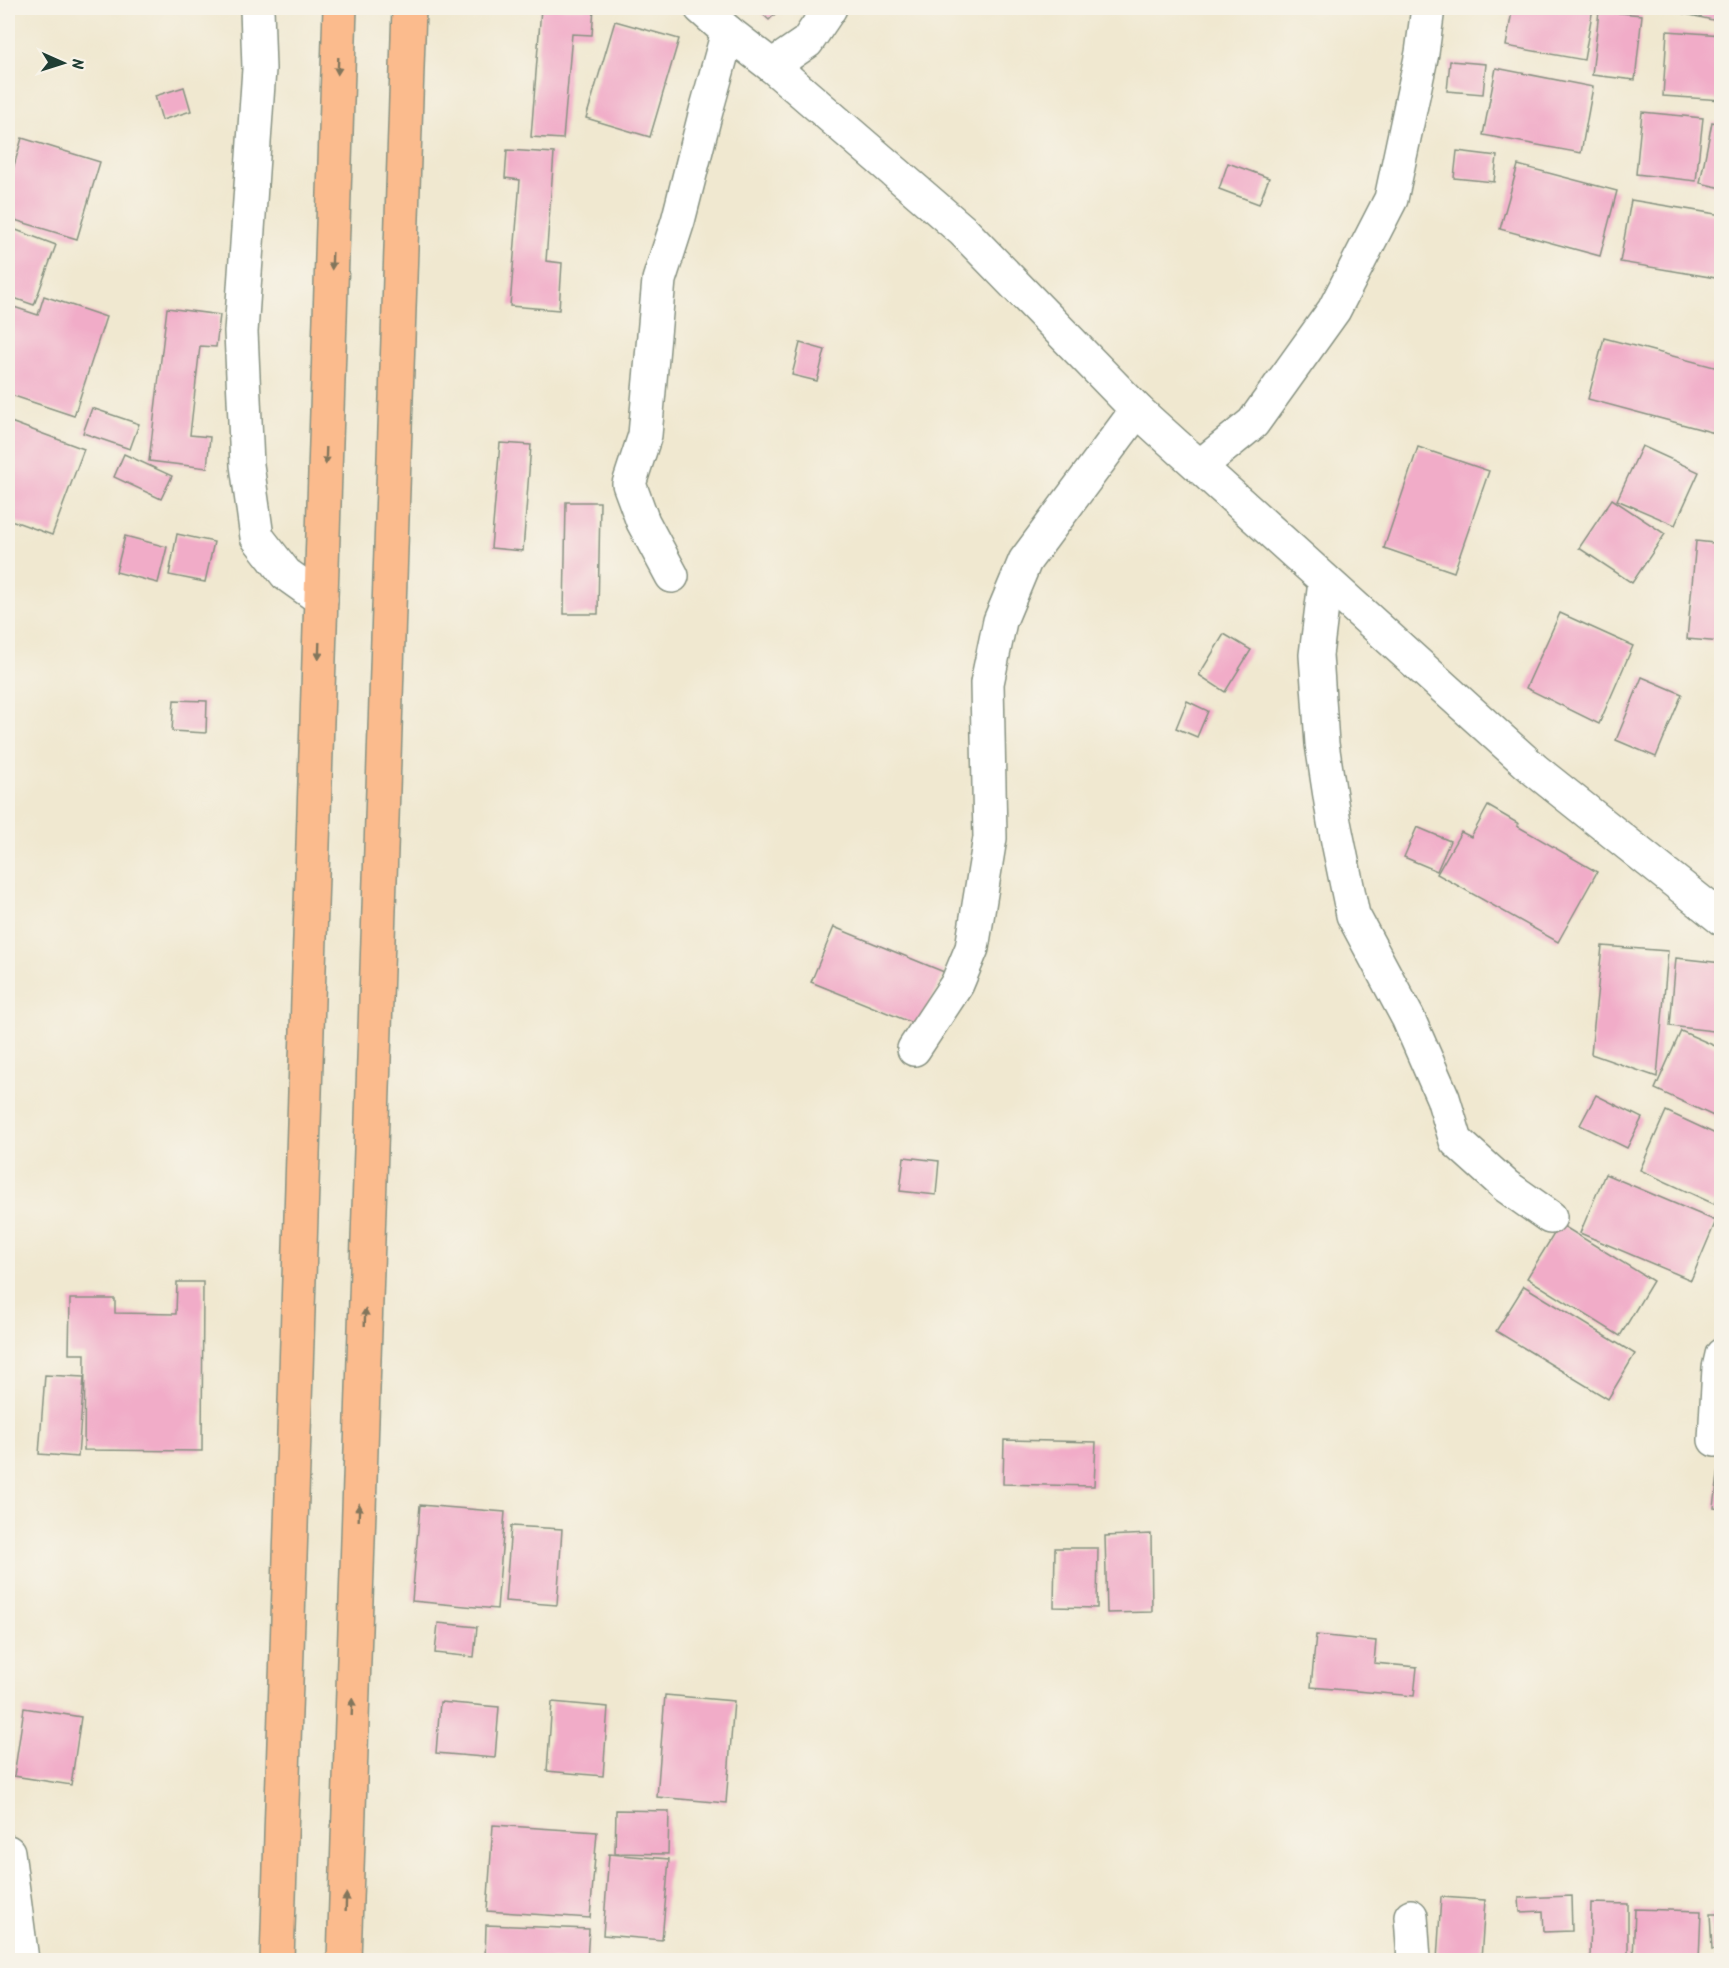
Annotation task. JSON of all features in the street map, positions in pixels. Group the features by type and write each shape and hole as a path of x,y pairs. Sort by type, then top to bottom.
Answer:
{"highway":[{"path":"277,1960 340,8"},
{"path":"344,1960 409,8"}],"street":[{"path":"257,8 258,80 241,332 247,465 257,537 286,574 321,599"},
{"path":"700,8 772,66 963,231 1137,410 1534,770 1722,919"},
{"path":"772,66 807,42 830,8"},
{"path":"1200,466 1253,423 1328,320 1391,199 1422,53 1428,8"},
{"path":"672,576 644,522 629,484 645,435 658,280 678,221 728,32"},
{"path":"914,1049 957,984 972,948 990,838 987,683 1000,621 1025,561 1137,410"},
{"path":"1325,582 1316,656 1322,744 1334,822 1353,915 1408,1018 1443,1098 1456,1141 1506,1186 1550,1217"},
{"path":"1715,1440 1719,1368 1722,1355"},
{"path":"8,1852 22,1960"},
{"path":"1411,1916 1414,1960"}],"building":[{"path":"541,8 594,8 592,35 572,34 563,139 531,137"},
{"path":"756,8 781,8 769,20"},
{"path":"1500,8 1593,8 1584,60 1506,46 1512,11"},
{"path":"1677,8 1722,8 1722,22 1676,12"},
{"path":"1599,11 1642,15 1635,80 1592,75"},
{"path":"615,21 679,39 650,137 586,118"},
{"path":"1667,31 1722,35 1722,100 1663,96"},
{"path":"1450,61 1486,64 1483,94 1447,91"},
{"path":"1496,68 1593,87 1581,153 1483,135"},
{"path":"184,87 191,111 162,120 155,96"},
{"path":"1642,112 1703,118 1696,181 1636,174"},
{"path":"1712,122 1722,124 1722,188 1700,183"},
{"path":"22,138 100,162 77,239 8,218 8,186"},
{"path":"507,150 554,153 546,261 562,263 559,310 510,306 520,180 505,178"},
{"path":"1457,151 1497,156 1494,182 1454,178"},
{"path":"1228,163 1269,178 1259,204 1219,189"},
{"path":"1518,165 1617,191 1600,256 1500,229"},
{"path":"1631,200 1722,215 1722,279 1620,262"},
{"path":"8,227 56,245 34,305 8,296"},
{"path":"44,296 106,317 74,416 8,394 13,373 8,371 8,305 38,315"},
{"path":"167,308 220,315 216,347 200,346 190,435 210,437 207,468 149,461"},
{"path":"1604,338 1722,369 1722,409 1715,433 1588,399"},
{"path":"800,343 825,350 817,381 792,375"},
{"path":"92,408 139,424 130,449 83,433"},
{"path":"8,421 84,449 52,535 8,519"},
{"path":"500,443 531,445 523,551 491,548"},
{"path":"1642,446 1699,472 1675,525 1617,500"},
{"path":"1418,447 1489,471 1454,572 1384,548"},
{"path":"124,454 172,476 161,499 114,477"},
{"path":"1612,499 1665,534 1632,583 1579,548"},
{"path":"566,502 600,502 598,614 564,614"},
{"path":"177,534 214,542 205,582 169,575"},
{"path":"125,536 167,547 158,583 116,572"},
{"path":"1696,541 1722,544 1722,642 1687,639"},
{"path":"1560,613 1633,646 1599,724 1526,688"},
{"path":"1224,634 1251,650 1225,692 1199,675"},
{"path":"1642,677 1682,694 1656,757 1616,740"},
{"path":"174,700 207,701 206,733 172,731"},
{"path":"1187,701 1208,711 1197,737 1176,728"},
{"path":"1488,806 1519,824 1517,826 1597,872 1558,942 1437,874 1461,832 1471,837"},
{"path":"1417,827 1450,841 1437,871 1404,857"},
{"path":"834,927 944,972 920,1026 811,982"},
{"path":"1602,946 1668,951 1657,1077 1591,1054"},
{"path":"1676,958 1722,963 1722,1032 1670,1026"},
{"path":"1681,1031 1722,1049 1720,1119 1655,1089"},
{"path":"1596,1095 1642,1118 1627,1148 1580,1125"},
{"path":"1666,1111 1722,1137 1722,1187 1714,1204 1640,1170"},
{"path":"904,1157 939,1161 936,1195 900,1191"},
{"path":"1605,1174 1716,1221 1691,1280 1580,1233"},
{"path":"1560,1224 1653,1281 1620,1336 1527,1278"},
{"path":"177,1282 203,1282 202,1451 84,1450 85,1354 69,1354 70,1299 115,1299 115,1313 176,1314"},
{"path":"1524,1286 1635,1354 1608,1399 1496,1331"},
{"path":"45,1375 84,1377 78,1457 39,1454"},
{"path":"1004,1440 1096,1442 1094,1486 1003,1484"},
{"path":"1720,1459 1722,1459 1722,1509 1714,1508"},
{"path":"420,1505 505,1512 497,1609 412,1601"},
{"path":"511,1526 562,1529 557,1605 505,1601"},
{"path":"1151,1534 1152,1612 1107,1613 1105,1536"},
{"path":"1055,1548 1098,1548 1097,1608 1054,1607"},
{"path":"438,1623 477,1627 474,1657 435,1653"},
{"path":"1316,1635 1376,1641 1374,1663 1417,1667 1414,1696 1311,1687"},
{"path":"665,1695 734,1701 726,1803 657,1797"},
{"path":"440,1702 499,1707 495,1758 436,1753"},
{"path":"552,1702 608,1707 603,1776 547,1771"},
{"path":"24,1708 81,1717 71,1785 14,1776"},
{"path":"616,1810 669,1811 668,1854 615,1853"},
{"path":"493,1825 597,1832 590,1918 487,1911"},
{"path":"609,1854 669,1859 662,1940 603,1935"},
{"path":"1571,1896 1572,1931 1544,1932 1543,1911 1520,1912 1519,1898"},
{"path":"1441,1897 1485,1900 1481,1960 1437,1960"},
{"path":"1591,1903 1628,1904 1628,1960 1590,1960"},
{"path":"1635,1909 1701,1911 1699,1960 1633,1960"},
{"path":"1710,1914 1722,1914 1722,1950 1712,1950"},
{"path":"486,1925 589,1929 587,1960 485,1960"}]}
